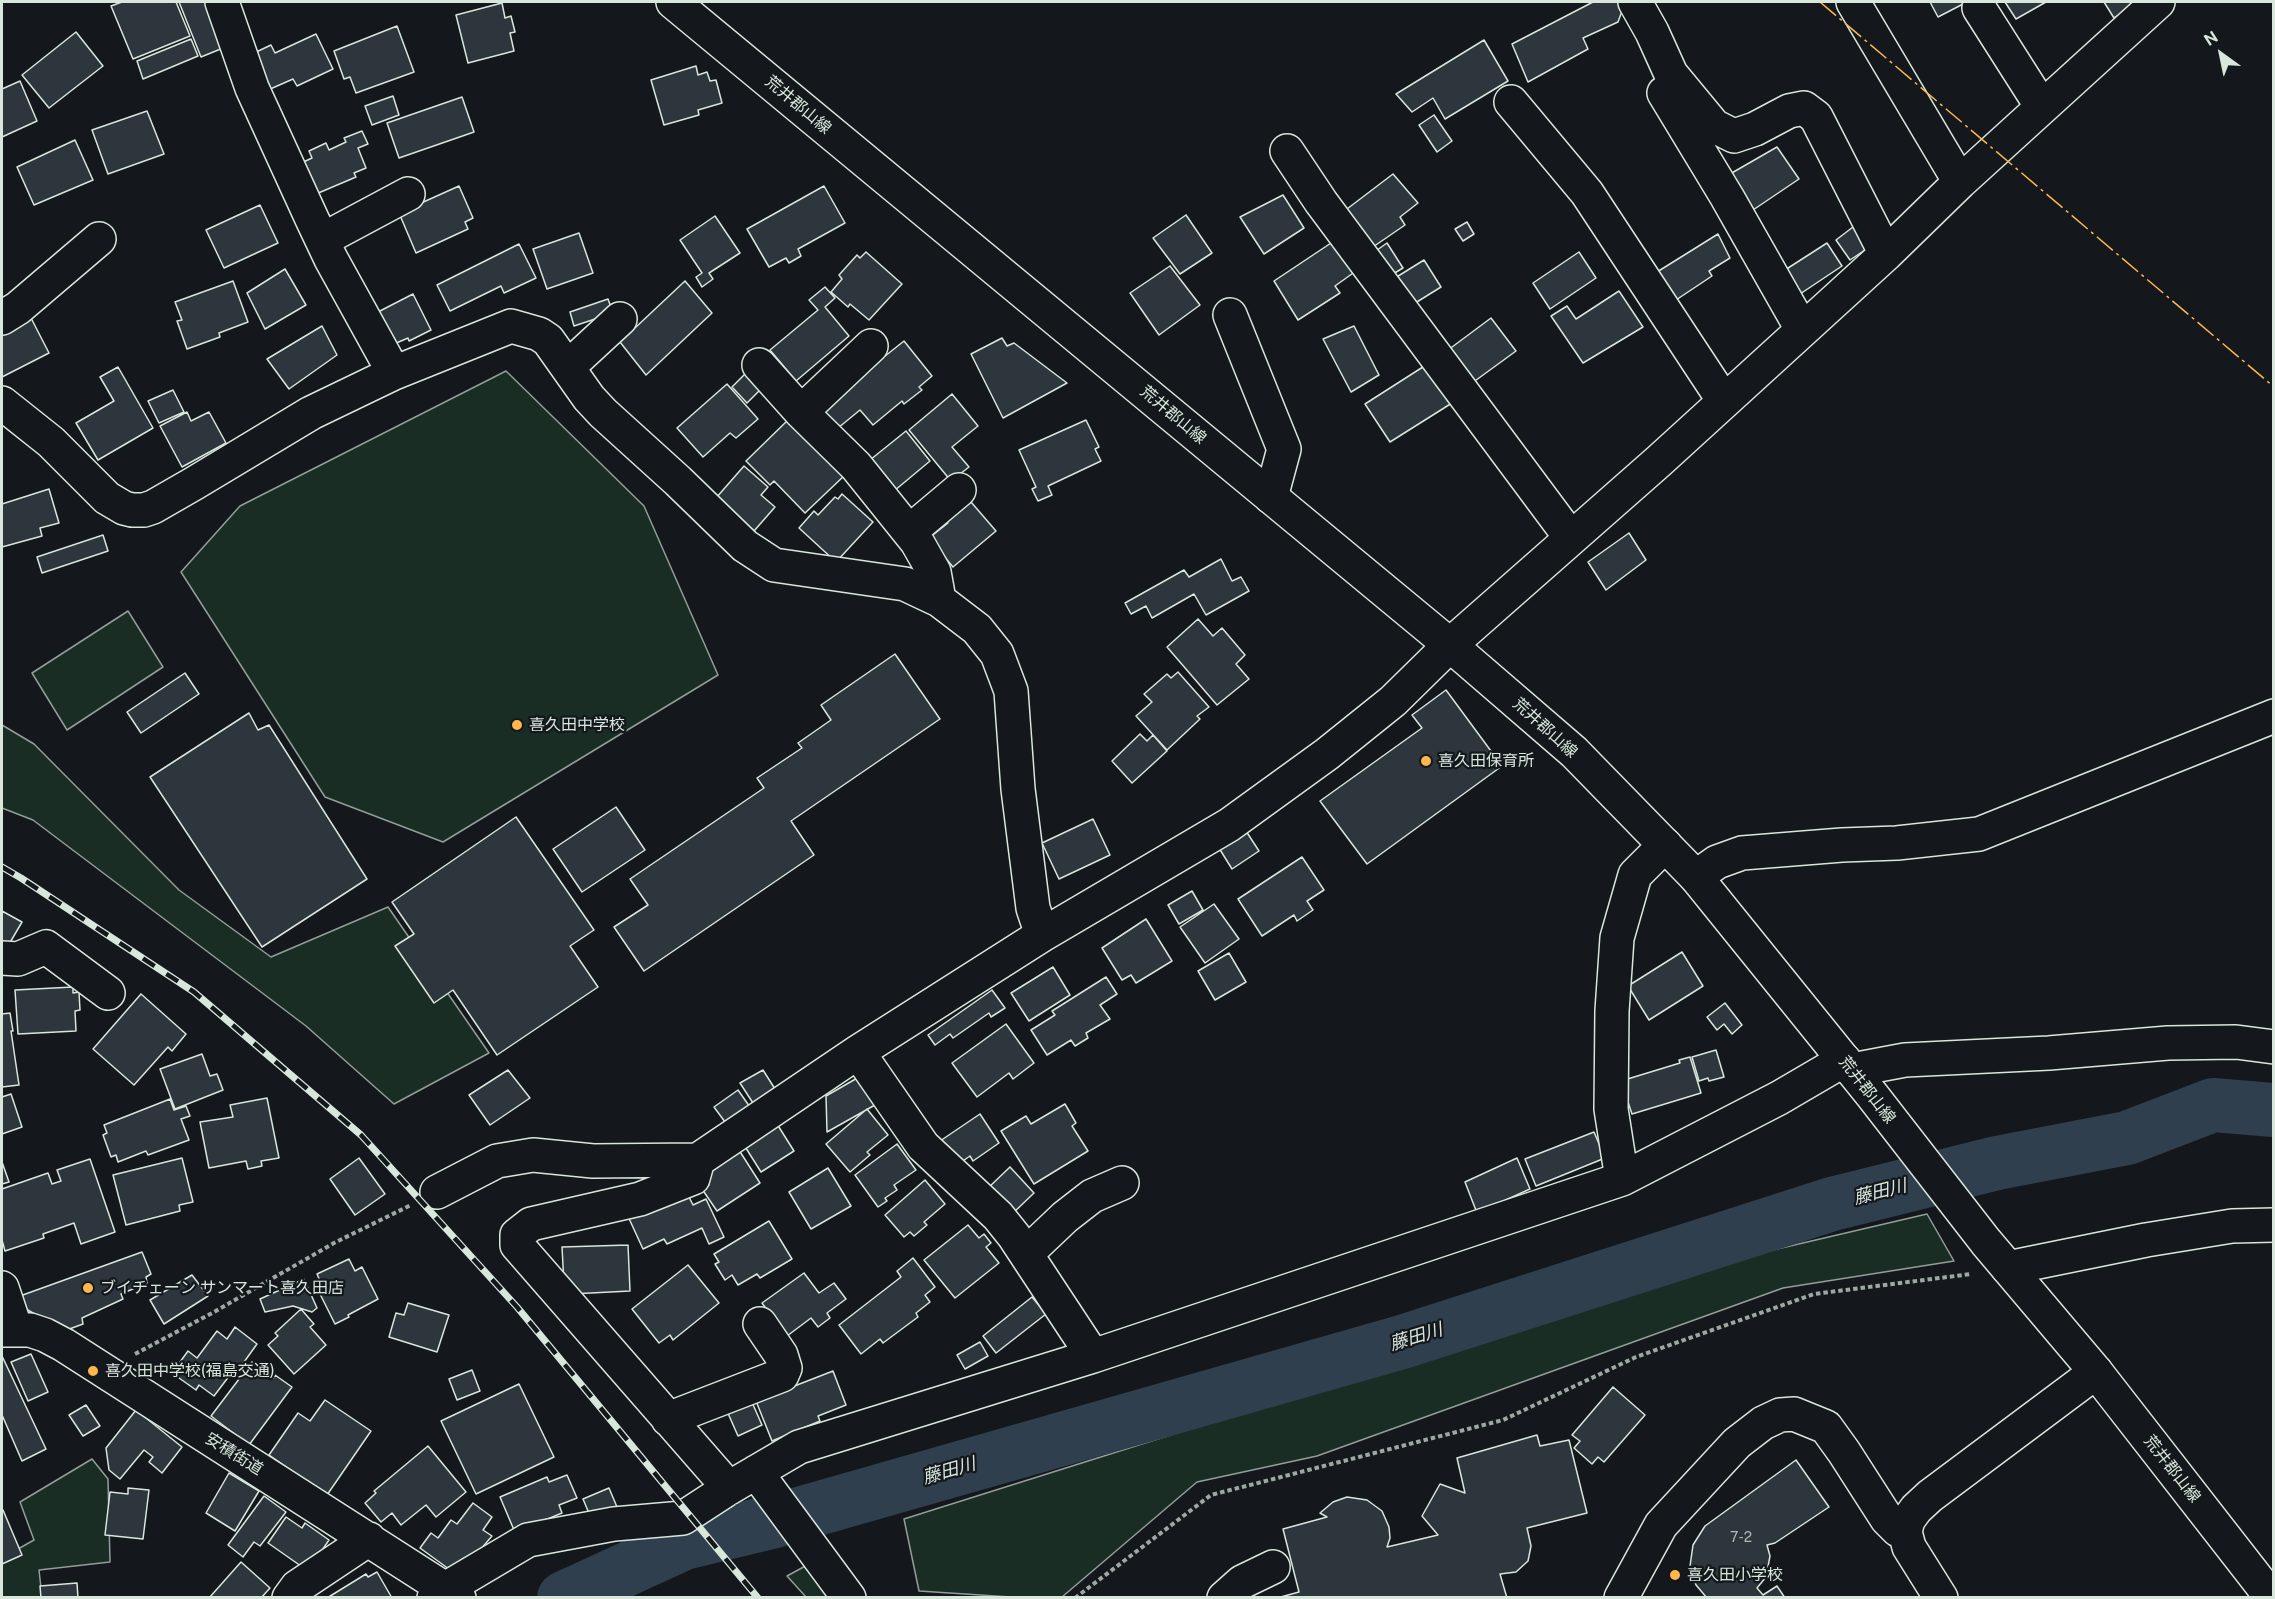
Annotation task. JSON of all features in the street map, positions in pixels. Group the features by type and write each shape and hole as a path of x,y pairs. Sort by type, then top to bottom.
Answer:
{"street":[{"path":"222,2 252,88 322,240 394,373"},
{"name":"荒井郡山線","path":"673,2 1450,645 1574,752 1696,877 1856,1075 1986,1242 2096,1372 2272,1598"},
{"path":"1635,2 1671,74 1714,126 1734,136 1755,129 1789,111 1804,108 1816,117 1886,254"},
{"path":"1853,2 1960,182"},
{"path":"424,1199 498,1161 533,1155 592,1161 698,1160 858,1052 1042,935 1229,825 1327,754 1385,708 1450,645 1886,254 2042,106 2158,2"},
{"path":"1979,8 2042,106"},
{"path":"1652,73 1727,197 1802,329"},
{"path":"1511,102 1587,193 1724,401"},
{"path":"1287,151 1322,202 1571,538"},
{"path":"322,240 408,194"},
{"path":"2,318 18,308 99,239"},
{"path":"1230,315 1284,449 1271,497"},
{"path":"568,367 620,319"},
{"path":"2,403 51,442 107,498 124,508 144,510 193,484 311,413 394,373 511,326 539,334 548,340 589,398 745,546 774,565 905,584 939,600 977,629 997,654 1011,691 1018,789 1033,908 1042,935"},
{"path":"801,412 871,346"},
{"path":"759,365 801,412 856,466 909,532 934,572 939,600"},
{"path":"909,532 959,490"},
{"path":"1696,877 1717,862 1742,853 1897,843 1979,834 2274,716"},
{"path":"1622,1179 1611,1109 1612,1011 1617,938 1635,875 1665,845"},
{"path":"2,958 18,959 46,946 108,993"},
{"path":"447,1594 528,1540 614,1524 683,1518 799,1447 1093,1356 1622,1179 1779,1098 1905,1060 2049,1053 2168,1043 2236,1042 2274,1047"},
{"path":"858,1052 923,1146 998,1216 1026,1254 1093,1356"},
{"path":"698,1160 693,1178 640,1199 531,1224 517,1235 517,1245 522,1254 668,1419 742,1480 843,1589"},
{"path":"1026,1254 1065,1217 1092,1196 1122,1183"},
{"path":"2008,1268 2146,1240 2232,1226 2274,1225"},
{"path":"2,1288 9,1330"},
{"path":"668,1419 782,1375 785,1368 781,1355 760,1324"},
{"name":"安積街道","path":"9,1330 30,1330 45,1335 369,1539 447,1594"},
{"path":"1941,1598 1915,1560 1905,1533 1908,1520 1930,1496 2096,1372"},
{"path":"1621,1598 1661,1525 1737,1443 1780,1415 1794,1414 1826,1427 1845,1452 1887,1519 1898,1530 1905,1533"},
{"path":"289,1598 297,1587 369,1539"},
{"path":"1224,1598 1242,1582 1273,1567"}],"path":[{"path":"103,1371 214,1312 334,1243 424,1199"},
{"path":"1075,1598 1211,1495 1503,1420 1636,1357 1814,1294 2008,1268"}],"green space":[{"path":"506,371 644,506 718,675 443,842 325,797 181,572 240,506"},
{"path":"128,611 163,667 67,730 32,673"},
{"path":"2,725 34,744 179,890 271,957 388,907 489,1053 394,1104 306,1026 33,820 2,808"},
{"path":"1927,1214 1954,1261 1783,1288 1317,1456 1197,1482 1062,1597 1011,1597 919,1591 904,1519 1713,1264"},
{"path":"92,1459 108,1479 110,1562 39,1570 42,1597 2,1598 2,1558 34,1540 20,1502"},
{"path":"822,1557 857,1597 806,1597 787,1576"}],"building":[{"path":"122,2 176,2 190,36 133,59 111,6"},
{"path":"179,2 210,2 228,46 201,57"},
{"path":"1593,2 1618,2 1622,11 1618,22 1583,38 1588,49 1528,82 1512,44"},
{"path":"1930,2 1967,2 1938,17"},
{"path":"2005,2 2046,2 2016,19"},
{"path":"2104,2 2137,2 2138,4 2114,18"},
{"path":"502,3 505,18 511,16 515,32 510,33 514,51 468,63 456,15"},
{"path":"397,26 414,72 356,93 350,77 344,79 334,51"},
{"path":"76,32 103,66 49,108 22,75"},
{"path":"316,34 333,69 297,86 293,79 268,90 252,54 271,45 275,53"},
{"path":"191,39 198,56 143,79 137,61"},
{"path":"1484,40 1508,81 1445,119 1433,98 1412,112 1396,94"},
{"path":"696,66 698,75 707,72 710,81 716,80 722,103 698,110 699,115 664,125 651,80"},
{"path":"20,81 37,121 2,137 2,89"},
{"path":"393,96 399,115 372,125 365,106"},
{"path":"462,97 474,132 399,158 387,123"},
{"path":"147,111 164,154 108,174 92,130"},
{"path":"1434,115 1452,141 1437,152 1419,125"},
{"path":"362,131 368,144 358,148 366,168 354,173 356,177 309,197 295,166 312,158 309,151 326,143 329,150 346,142 344,138"},
{"path":"75,140 93,180 34,205 17,167"},
{"path":"1777,147 1799,179 1753,210 1730,174"},
{"path":"1393,174 1418,203 1400,217 1405,225 1370,249 1343,212"},
{"path":"459,186 473,218 465,222 468,229 416,253 399,213"},
{"path":"824,186 845,223 798,249 801,256 789,263 786,258 769,267 747,229"},
{"path":"1283,195 1304,228 1264,254 1240,217"},
{"path":"260,205 278,243 224,268 206,230"},
{"path":"1186,215 1212,253 1180,274 1153,238"},
{"path":"715,216 740,253 709,273 713,279 702,287 696,277 702,273 680,240"},
{"path":"1467,222 1474,234 1463,241 1455,229"},
{"path":"1853,227 1868,248 1850,260 1836,240"},
{"path":"579,233 593,273 547,289 533,249"},
{"path":"1718,234 1730,258 1709,271 1712,276 1676,300 1657,272"},
{"path":"1337,239 1356,271 1335,286 1340,293 1298,320 1274,281"},
{"path":"1387,243 1403,268 1388,277 1373,253"},
{"path":"1827,243 1842,266 1800,294 1785,270"},
{"path":"519,244 536,278 504,293 501,286 450,311 437,285"},
{"path":"866,252 902,284 869,320 850,304 848,307 831,292 842,279 839,275 857,255 860,258"},
{"path":"1579,252 1596,278 1550,309 1533,283"},
{"path":"1424,260 1441,287 1412,305 1395,278"},
{"path":"1170,266 1200,305 1159,335 1130,293"},
{"path":"285,269 306,305 265,329 247,293"},
{"path":"233,281 248,322 219,333 220,337 187,349 177,321 182,320 175,302"},
{"path":"685,281 712,313 646,375 620,342"},
{"path":"825,287 835,298 825,307 849,336 796,381 770,350 818,310 809,300"},
{"path":"1619,291 1643,327 1583,363 1551,316 1567,306 1576,319"},
{"path":"413,294 431,330 409,341 408,338 394,344 378,312"},
{"path":"608,299 613,313 574,326 570,312"},
{"path":"31,318 49,353 2,377 2,333"},
{"path":"1491,318 1516,351 1468,386 1444,353"},
{"path":"322,326 337,355 289,389 267,359"},
{"path":"1354,326 1379,375 1351,392 1323,339"},
{"path":"1002,338 1007,346 1014,343 1067,383 1003,418 971,354"},
{"path":"904,341 932,376 919,387 922,390 904,404 902,401 873,425 860,410 838,428 821,407"},
{"path":"1426,365 1452,403 1390,442 1365,404"},
{"path":"118,367 153,428 98,460 76,423 114,401 100,377"},
{"path":"746,373 761,389 747,403 732,387"},
{"path":"727,384 758,419 736,438 730,433 703,457 677,428"},
{"path":"173,390 184,412 159,423 148,401"},
{"path":"952,394 978,426 952,447 969,467 951,481 909,430"},
{"path":"187,412 191,421 209,412 226,443 182,467 160,426"},
{"path":"789,419 845,475 805,513 774,481 770,485 746,461"},
{"path":"1086,420 1099,447 1095,449 1101,461 1048,486 1052,495 1038,501 1032,489 1036,487 1019,450"},
{"path":"906,431 930,461 888,496 865,464"},
{"path":"744,466 768,487 761,495 775,507 754,531 716,498"},
{"path":"49,489 59,523 40,528 42,536 2,547 2,504"},
{"path":"842,494 873,522 836,562 799,528 814,511 818,515 835,497 838,499"},
{"path":"971,502 996,531 953,567 929,538 948,523 944,518 956,509 959,512"},
{"path":"1629,533 1646,560 1606,590 1588,562"},
{"path":"103,535 108,551 42,573 37,557"},
{"path":"1221,559 1232,581 1241,577 1249,591 1206,615 1194,594 1152,618 1146,606 1131,614 1125,603 1184,570 1189,577"},
{"path":"1198,619 1213,636 1222,628 1245,655 1236,664 1249,679 1217,705 1167,647"},
{"path":"895,654 940,719 791,821 814,855 644,971 614,927 648,905 630,879 764,788 757,778 802,748 798,743 831,720 821,705"},
{"path":"1178,672 1209,707 1197,716 1200,719 1167,750 1136,716 1152,702 1144,694 1167,674 1171,678"},
{"path":"185,673 199,694 141,733 127,712"},
{"path":"1446,690 1502,766 1367,864 1320,801 1422,728 1412,715"},
{"path":"249,713 258,730 269,725 367,879 262,947 150,777"},
{"path":"1140,734 1147,741 1153,735 1167,751 1132,783 1112,761"},
{"path":"616,807 645,850 582,892 553,849"},
{"path":"516,817 594,930 570,946 598,987 497,1055 453,990 434,1003 395,946 414,934 392,902"},
{"path":"1093,819 1110,855 1059,879 1042,843"},
{"path":"1246,831 1259,851 1232,869 1219,848"},
{"path":"1302,857 1324,890 1307,901 1313,910 1297,921 1294,915 1262,936 1238,899"},
{"path":"1192,891 1203,910 1179,924 1168,905"},
{"path":"1214,904 1239,939 1205,963 1180,927"},
{"path":"2,911 22,922 8,946 2,942"},
{"path":"1146,919 1172,961 1136,983 1131,975 1122,980 1102,948"},
{"path":"1682,952 1703,986 1649,1020 1628,986"},
{"path":"1229,953 1246,982 1215,1000 1198,971"},
{"path":"1053,967 1070,995 1029,1021 1011,993"},
{"path":"1106,977 1117,994 1100,1005 1110,1019 1086,1033 1088,1038 1075,1046 1071,1040 1047,1055 1031,1030 1055,1015 1052,1011"},
{"path":"73,987 73,993 79,992 80,1010 75,1011 76,1031 18,1034 15,990"},
{"path":"992,990 1005,1008 991,1017 989,1013 953,1038 950,1034 935,1045 928,1035"},
{"path":"141,994 186,1034 172,1051 168,1047 134,1085 93,1049"},
{"path":"1725,1003 1742,1025 1732,1034 1724,1024 1717,1030 1707,1017"},
{"path":"10,1013 19,1085 2,1087 2,1014"},
{"path":"1006,1024 1034,1063 1013,1079 1009,1073 977,1097 952,1063"},
{"path":"1716,1050 1724,1077 1699,1081 1692,1057"},
{"path":"202,1054 210,1076 217,1074 223,1090 175,1109 160,1069"},
{"path":"1690,1057 1701,1093 1632,1114 1621,1081 1680,1063 1679,1060"},
{"path":"508,1070 530,1098 490,1125 469,1095"},
{"path":"763,1070 775,1089 753,1103 740,1083"},
{"path":"859,1077 875,1105 827,1132 826,1096"},
{"path":"738,1090 752,1110 728,1126 714,1107"},
{"path":"11,1094 22,1127 2,1134 2,1097"},
{"path":"267,1098 279,1158 261,1161 262,1166 248,1169 246,1161 209,1168 200,1122 233,1117 230,1105"},
{"path":"170,1099 174,1110 186,1106 190,1116 181,1119 189,1140 148,1155 146,1151 118,1162 116,1155 111,1157 103,1135 107,1133 104,1125"},
{"path":"1065,1104 1076,1123 1072,1126 1088,1151 1034,1184 1001,1131 1026,1116 1031,1124"},
{"path":"867,1109 888,1135 867,1152 870,1155 850,1172 826,1144"},
{"path":"980,1114 999,1143 973,1161 970,1156 957,1165 940,1141"},
{"path":"777,1124 794,1151 761,1172 744,1145"},
{"path":"1594,1132 1605,1158 1536,1186 1525,1159"},
{"path":"897,1144 916,1170 894,1185 897,1190 885,1198 887,1201 878,1207 855,1175"},
{"path":"737,1147 760,1183 717,1211 702,1189 709,1185 700,1171"},
{"path":"182,1158 193,1202 179,1205 180,1211 126,1225 113,1175"},
{"path":"359,1158 385,1194 355,1215 330,1179"},
{"path":"1517,1158 1530,1189 1477,1213 1465,1182"},
{"path":"90,1159 115,1232 81,1244 74,1223 43,1234 44,1238 5,1251 2,1240 2,1189 48,1173 52,1184 61,1181 57,1170"},
{"path":"2,1162 9,1182 2,1184"},
{"path":"1010,1167 1034,1193 1011,1215 987,1189"},
{"path":"828,1168 851,1206 811,1229 789,1192"},
{"path":"925,1180 945,1204 924,1222 927,1225 914,1236 910,1232 904,1237 885,1215"},
{"path":"683,1185 693,1205 706,1199 724,1237 709,1244 702,1228 667,1244 664,1239 643,1249 626,1212"},
{"path":"769,1221 792,1259 760,1278 757,1274 738,1285 732,1275 725,1280 715,1264 719,1262 714,1254"},
{"path":"968,1225 979,1238 984,1234 991,1243 986,1247 999,1263 955,1298 924,1260"},
{"path":"628,1245 630,1291 571,1294 564,1284 562,1247"},
{"name":"ブイチェーン サンマート喜久田店","path":"142,1252 151,1274 146,1277 147,1283 121,1294 123,1299 82,1318 83,1324 64,1331 26,1309 20,1296"},
{"path":"913,1258 935,1287 925,1295 930,1302 916,1313 918,1317 883,1343 880,1339 861,1354 839,1325 901,1277 897,1271"},
{"path":"349,1259 355,1271 362,1267 378,1299 335,1324 315,1284 320,1281 317,1274"},
{"path":"688,1265 719,1303 673,1340 670,1335 659,1343 632,1309"},
{"path":"804,1273 819,1293 834,1283 846,1299 827,1313 830,1318 818,1327 811,1318 783,1339 777,1324 762,1303"},
{"path":"192,1275 208,1296 164,1324 150,1300"},
{"path":"304,1279 317,1308 312,1312 293,1306 265,1312 260,1299"},
{"path":"1032,1297 1046,1314 996,1353 983,1336"},
{"path":"408,1303 449,1315 437,1352 389,1337 396,1313 404,1315"},
{"path":"301,1309 314,1324 310,1327 326,1345 294,1374 268,1345 278,1336 275,1333"},
{"path":"235,1327 257,1344 239,1369 236,1367 214,1396 199,1385 196,1390 172,1373 188,1351 197,1358 217,1331 227,1339"},
{"path":"980,1342 988,1356 965,1369 957,1355"},
{"path":"31,1354 48,1392 28,1401 11,1362"},
{"path":"2,1356 46,1449 22,1461 2,1415"},
{"path":"252,1362 273,1378 275,1375 292,1387 249,1445 211,1416"},
{"path":"472,1370 480,1391 457,1400 449,1379"},
{"path":"833,1371 846,1405 818,1416 820,1421 772,1441 756,1401"},
{"path":"519,1384 554,1457 476,1494 441,1421"},
{"path":"1613,1387 1645,1415 1604,1462 1598,1457 1592,1464 1574,1448 1580,1441 1572,1435"},
{"path":"325,1400 371,1431 327,1495 269,1455 298,1413 310,1421"},
{"path":"751,1400 762,1425 738,1436 727,1411"},
{"path":"86,1405 100,1426 83,1436 69,1415"},
{"path":"136,1410 182,1447 162,1473 149,1462 153,1457 144,1450 120,1479 109,1470 106,1448"},
{"path":"1537,1435 1540,1446 1569,1440 1587,1513 1527,1528 1531,1546 1528,1561 1516,1572 1500,1574 1507,1598 1277,1598 1299,1592 1283,1529 1327,1517 1320,1513 1333,1502 1347,1497 1367,1500 1382,1511 1389,1527 1390,1538 1387,1547 1438,1535 1422,1516 1440,1484 1465,1493 1457,1458"},
{"path":"428,1446 466,1492 436,1517 426,1505 401,1525 392,1513 381,1522 365,1503 376,1493 374,1491"},
{"path":"1796,1460 1829,1507 1775,1543 1767,1545 1770,1556 1766,1577 1757,1588 1763,1595 1777,1586 1785,1598 1707,1598 1696,1585 1690,1566 1693,1545 1705,1526"},
{"path":"229,1473 259,1491 235,1531 206,1513"},
{"path":"567,1475 577,1498 559,1505 562,1513 514,1530 500,1497 547,1477 549,1482"},
{"path":"128,1488 149,1490 143,1539 105,1535 110,1492 128,1494"},
{"path":"609,1488 617,1507 591,1518 583,1499"},
{"path":"264,1496 286,1512 260,1546 254,1542 243,1557 228,1545"},
{"path":"473,1503 492,1517 483,1530 492,1536 470,1562 464,1558 453,1572 420,1548 431,1533 438,1538 451,1520 457,1524"},
{"path":"2,1511 22,1555 2,1564"},
{"path":"286,1517 302,1528 305,1523 329,1540 308,1571 268,1543"},
{"path":"241,1562 270,1588 261,1598 209,1598"},
{"path":"377,1572 392,1598 327,1598 366,1574 368,1577"},
{"path":"77,1583 78,1598 41,1598 40,1586"}],"waterway":[{"name":"藤田川","path":"564,1598 684,1543 771,1522 1402,1342 1832,1204 1997,1163 2127,1138 2213,1105 2274,1110"}],"railway":[{"path":"2,867 194,992 361,1135 517,1307 758,1598"}],"power":[{"path":"1820,2 2274,387"}],"place":[{"name":"喜久田中学校","path":"517,725"},
{"name":"喜久田保育所","path":"1426,761"},
{"name":"ブイチェーン サンマート喜久田店","path":"88,1288"},
{"name":"喜久田中学校(福島交通)","path":"93,1371"},
{"name":"喜久田小学校","path":"1675,1575"}]}
